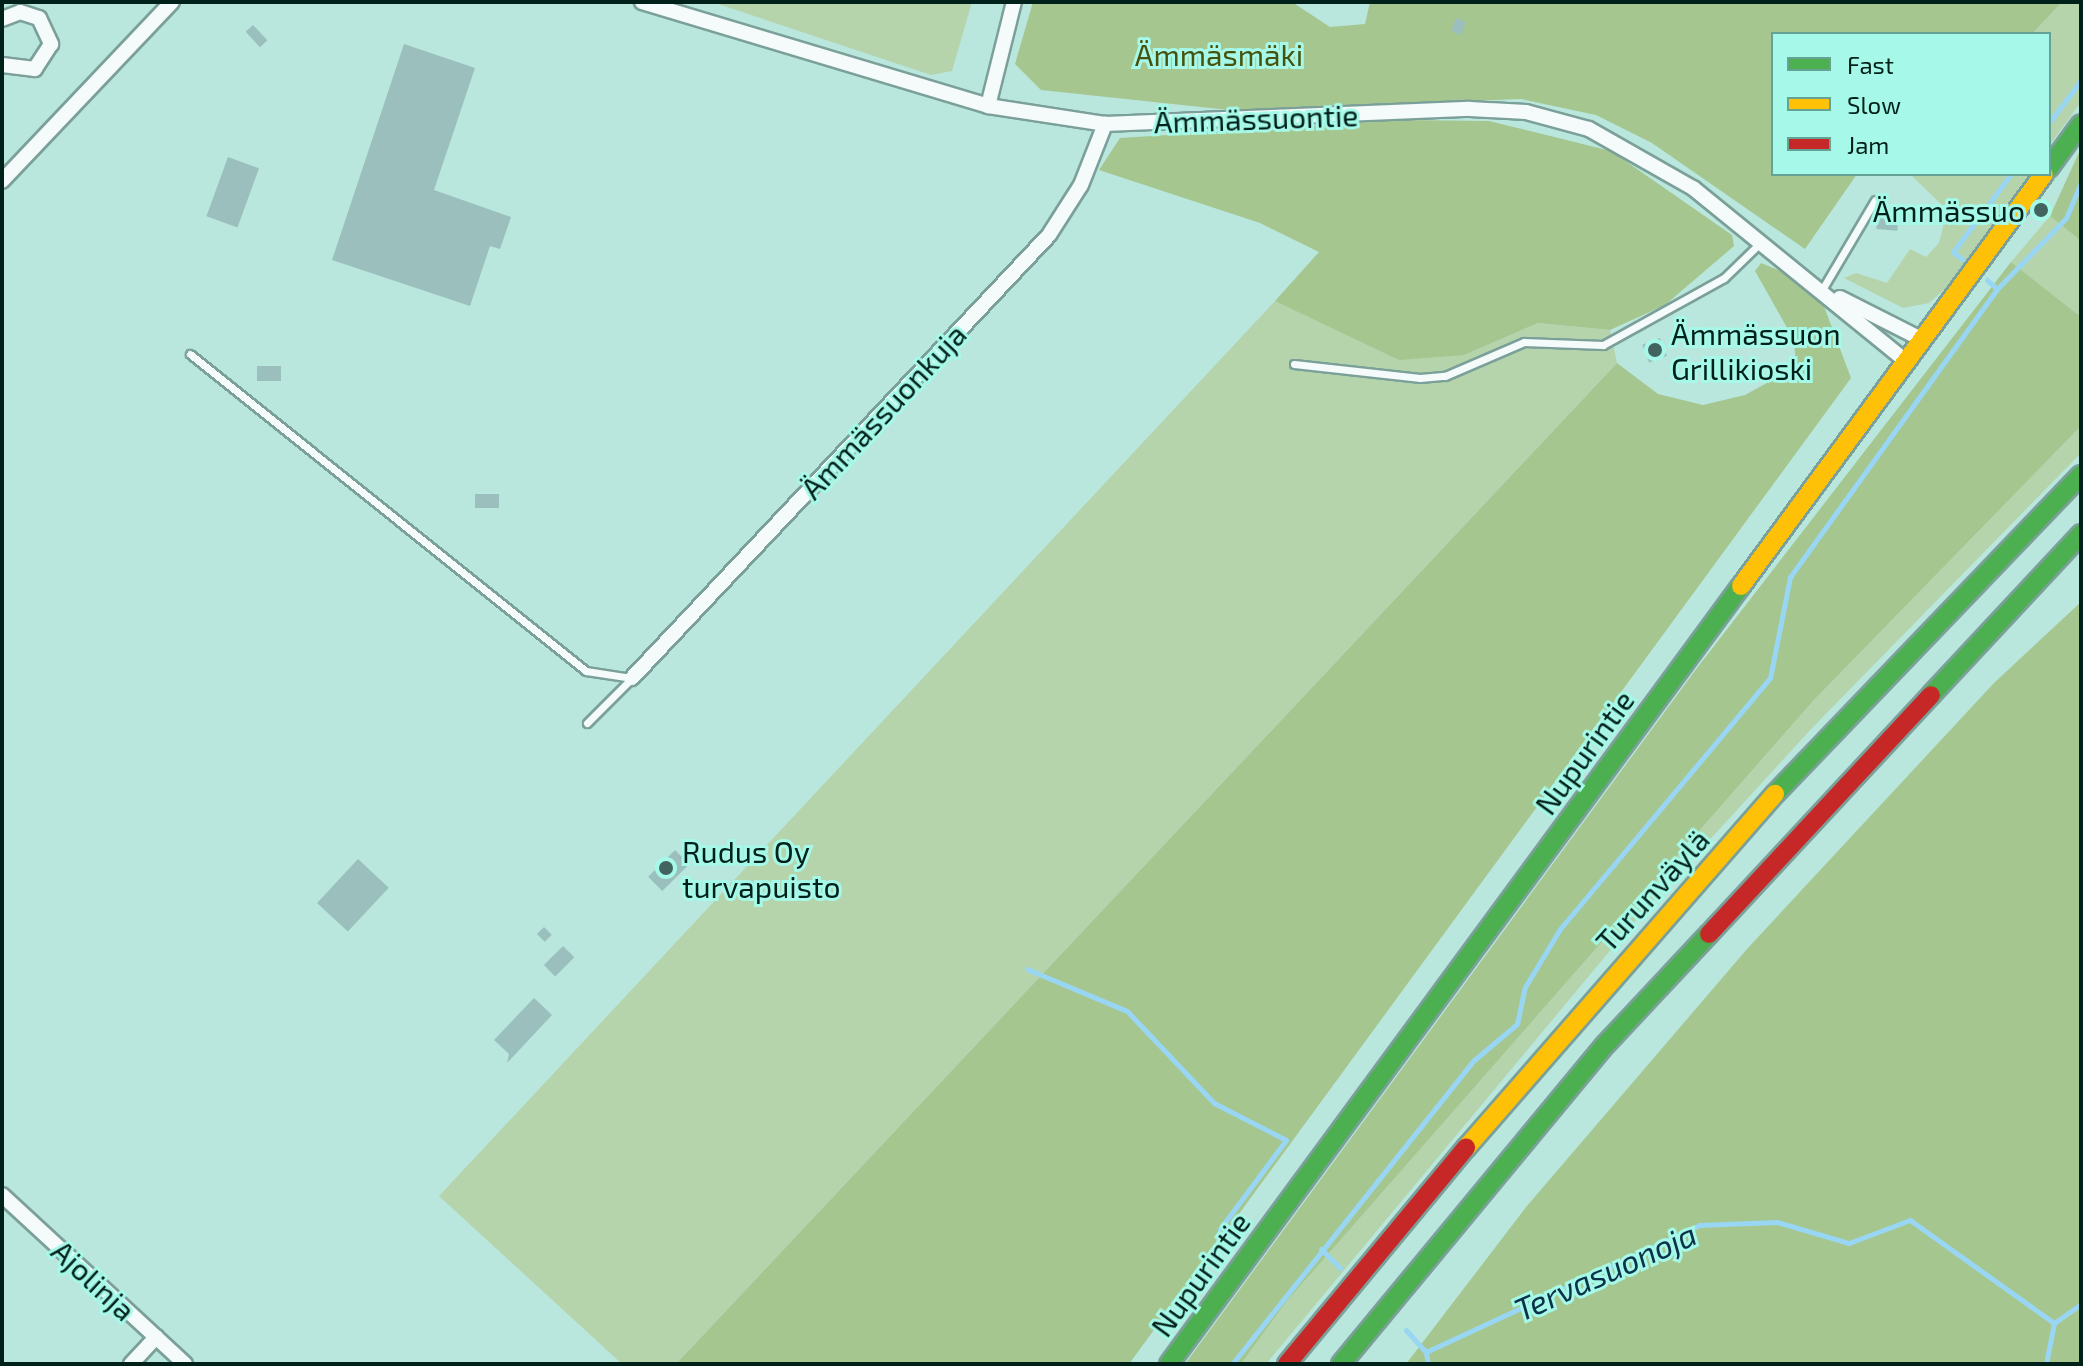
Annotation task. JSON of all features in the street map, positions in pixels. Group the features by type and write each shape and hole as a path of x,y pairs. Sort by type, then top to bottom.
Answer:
{"main road":[{"path":"2051,165 2081,124"},
{"name":"Nupurintie","path":"1169,1364 2043,176"},
{"name":"Turunväylä","path":"1287,1364 1572,1020 1789,779 2081,475"},
{"path":"1341,1364 1606,1044 2081,534"}],"street":[{"path":"2,181 172,2"},
{"name":"Ämmässuontie","path":"642,2 988,106 1105,124 1526,112 1639,151 1827,291 1907,362"},
{"path":"988,106 1014,2"},
{"path":"2,19 22,7 45,25 48,54 25,72 2,65"},
{"name":"Ämmässuonkuja","path":"632,678 1049,235 1081,185 1105,124"},
{"name":"Ämmässuontie","path":"1827,291 1923,340"},
{"name":"Ajolinja","path":"2,1195 185,1364"},
{"path":"131,1364 156,1337"}],"lane":[{"path":"1827,291 1875,200"},
{"path":"1294,364 1420,378 1445,376 1524,342 1603,345 1724,278 1762,242"},
{"path":"190,354 586,671 632,678"},
{"path":"587,723 632,678"}],"green space":[{"path":"712,2 972,2 952,71 931,75"},
{"name":"Ämmäsmäki","path":"1033,2 1292,2 1330,27 1365,24 1370,2 2062,2 2034,32 1771,32 1771,176 1856,176 1805,249 1652,143 1596,115 1521,99 1229,110 1041,90 1015,64"},
{"path":"2062,2 2081,2 2081,102 2051,143 2051,32 2034,32"},
{"path":"1402,120 1489,121 1611,151 1732,235 1734,246 1665,305 1610,330 1538,323 1464,355 1399,360 1275,301 1319,252 1260,223 1099,170 1120,138"},
{"path":"2081,148 2081,241 2050,216"},
{"path":"1912,176 2028,176 1947,287 1929,303 1903,308 1844,278 1856,273 1887,283 1910,249 1926,257 1939,243 1947,210"},
{"path":"2050,216 2081,241 2081,317 2011,262"},
{"path":"2011,262 2081,317 2081,426 1813,701 1287,1301 1241,1364 1185,1364 1694,672"},
{"path":"1761,263 1795,277 1822,301 1851,378 1129,1364 676,1364 1617,363 1658,394 1703,405 1745,395 1796,367 1794,340 1755,271"},
{"path":"1275,301 1325,323 1464,355 1538,323 1610,330 1617,363 676,1364 622,1364 439,1196"},
{"path":"2081,426 2081,453 1813,727 1628,929 1266,1364 1241,1364 1287,1301 1813,701"},
{"path":"2081,602 2081,1364 1406,1364 1527,1206 1747,949 1994,683"}],"building":[{"path":"1456,18 1466,22 1461,35 1451,31"},
{"path":"253,25 267,40 260,47 246,32"},
{"path":"404,44 475,68 434,190 511,217 500,249 490,246 470,306 332,260"},
{"path":"228,157 259,168 237,227 206,216"},
{"path":"1878,210 1899,212 1897,231 1876,229"},
{"name":"Ämmässuon Grillikioski","path":"1660,338 1667,356 1649,363 1642,345"},
{"path":"257,366 281,366 281,381 257,381"},
{"path":"475,494 499,494 499,508 475,508"},
{"path":"675,850 689,864 662,891 648,877"},
{"path":"358,859 389,888 348,932 317,903"},
{"path":"544,927 552,935 545,942 537,934"},
{"path":"563,946 574,957 555,976 544,965"},
{"path":"534,998 552,1015 507,1063 509,1054 494,1040"}],"waterway":[{"path":"2051,120 2081,80"},
{"path":"1962,259 1953,252 2010,176"},
{"path":"1232,1364 1473,1061 1517,1024 1525,987 1560,929 1770,678 1790,577 1997,289 2066,218 2081,182"},
{"path":"1987,280 1997,289"},
{"path":"1027,969 1127,1011 1214,1103 1286,1140 1220,1229"},
{"name":"Tervasuonoja","path":"1426,1352 1699,1225 1777,1222 1849,1243 1910,1220 2054,1323"},
{"path":"1321,1249 1340,1268"},
{"name":"Tervasuonoja","path":"2054,1323 2081,1304"},
{"path":"2046,1364 2054,1323"},
{"path":"1406,1330 1426,1352"},
{"path":"1426,1352 1428,1364"}],"traffic: fast":[{"path":"2051,165 2081,124"},
{"path":"1775,794 2081,475"},
{"path":"1931,695 2081,534"},
{"path":"1169,1364 1741,586"},
{"path":"1341,1364 1606,1044 1709,934"}],"traffic: slow":[{"path":"1741,586 2043,176"},
{"path":"1466,1148 1775,794"}],"traffic: jam":[{"path":"1709,934 1931,695"},
{"path":"1287,1364 1466,1148"}],"place":[{"name":"Ämmässuo","path":"2041,210"},
{"name":"Ämmässuon Grillikioski","path":"1655,350"},
{"name":"Rudus Oy turvapuisto","path":"666,868"}]}
